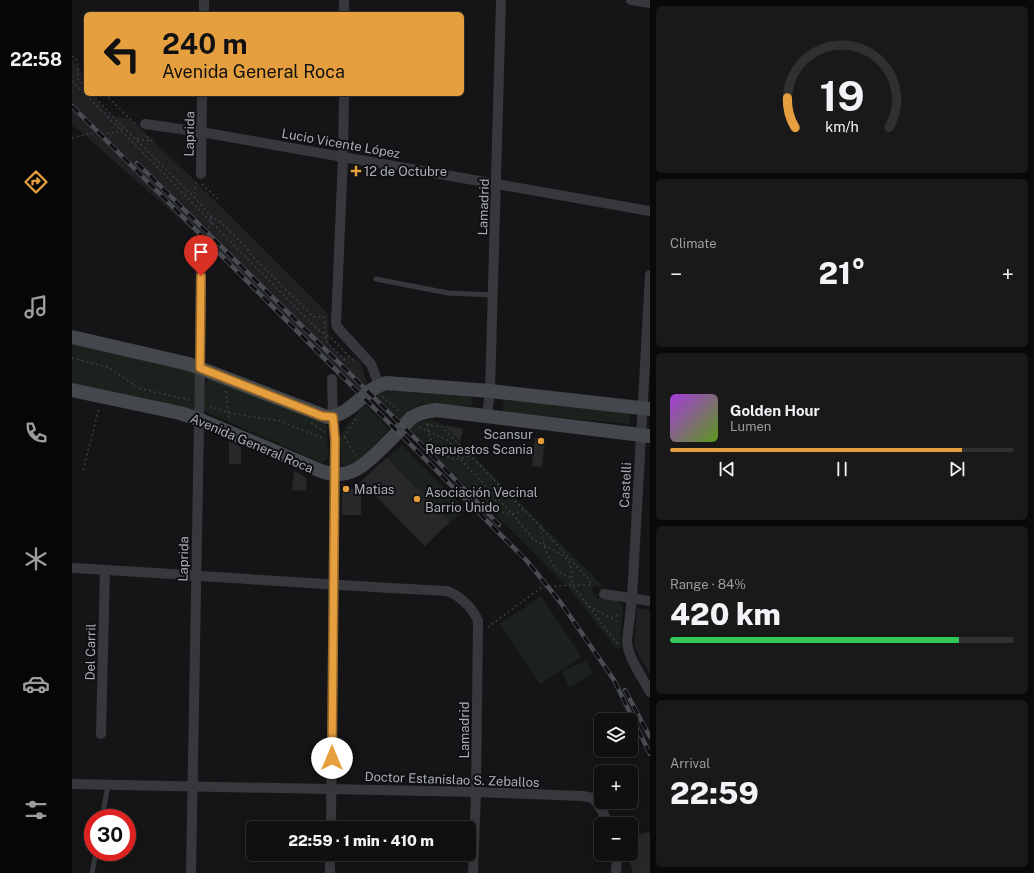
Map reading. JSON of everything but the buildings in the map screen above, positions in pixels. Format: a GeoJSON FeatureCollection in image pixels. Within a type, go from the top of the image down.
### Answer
{"type":"FeatureCollection","features":[{"type":"Feature","properties":{"kind":"main road"},"geometry":{"type":"LineString","coordinates":[[72,337],[200,368],[322,416],[333,417],[342,414],[377,386],[391,383],[490,391],[647,408]]}},
{"type":"Feature","properties":{"kind":"main road","name":"Avenida General Roca"},"geometry":{"type":"LineString","coordinates":[[72,390],[180,413],[334,475]]}},
{"type":"Feature","properties":{"kind":"main road"},"geometry":{"type":"LineString","coordinates":[[334,475],[353,471],[363,466],[415,421],[417,414],[436,410],[645,435]]}},
{"type":"Feature","properties":{"kind":"street"},"geometry":{"type":"LineString","coordinates":[[204,0],[204,12]]}},
{"type":"Feature","properties":{"kind":"street"},"geometry":{"type":"LineString","coordinates":[[344,0],[344,12]]}},
{"type":"Feature","properties":{"kind":"street","name":"Lamadrid"},"geometry":{"type":"LineString","coordinates":[[487,415],[490,391],[497,184],[501,0]]}},
{"type":"Feature","properties":{"kind":"street"},"geometry":{"type":"LineString","coordinates":[[631,0],[650,3]]}},
{"type":"Feature","properties":{"kind":"street","name":"Laprida"},"geometry":{"type":"LineString","coordinates":[[200,179],[202,96]]}},
{"type":"Feature","properties":{"kind":"street"},"geometry":{"type":"LineString","coordinates":[[344,96],[336,322],[337,327],[371,364],[377,386]]}},
{"type":"Feature","properties":{"kind":"street","name":"Lucio Vicente López"},"geometry":{"type":"LineString","coordinates":[[141,127],[201,132],[650,211]]}},
{"type":"Feature","properties":{"kind":"street","name":"Laprida"},"geometry":{"type":"LineString","coordinates":[[191,873],[198,419],[206,246]]}},
{"type":"Feature","properties":{"kind":"street","name":"Castelli"},"geometry":{"type":"LineString","coordinates":[[627,647],[647,408],[650,275]]}},
{"type":"Feature","properties":{"kind":"street"},"geometry":{"type":"LineString","coordinates":[[331,821],[335,439],[332,379]]}},
{"type":"Feature","properties":{"kind":"street"},"geometry":{"type":"LineString","coordinates":[[72,568],[196,575],[334,586]]}},
{"type":"Feature","properties":{"kind":"street","name":"Del Carril"},"geometry":{"type":"LineString","coordinates":[[102,734],[105,570]]}},
{"type":"Feature","properties":{"kind":"street","name":"Lamadrid"},"geometry":{"type":"LineString","coordinates":[[334,586],[447,591],[456,596],[474,612],[478,621],[478,632],[476,792],[473,873]]}},
{"type":"Feature","properties":{"kind":"street"},"geometry":{"type":"LineString","coordinates":[[604,594],[650,601]]}},
{"type":"Feature","properties":{"kind":"street"},"geometry":{"type":"LineString","coordinates":[[627,647],[650,692]]}},
{"type":"Feature","properties":{"kind":"street","name":"Doctor Estanislao S. Zeballos"},"geometry":{"type":"LineString","coordinates":[[72,784],[476,792],[583,796],[592,798],[598,804],[605,817]]}},
{"type":"Feature","properties":{"kind":"street"},"geometry":{"type":"LineString","coordinates":[[330,861],[330,873]]}},
{"type":"Feature","properties":{"kind":"street"},"geometry":{"type":"LineString","coordinates":[[616,873],[617,861]]}},
{"type":"Feature","properties":{"kind":"lane"},"geometry":{"type":"LineString","coordinates":[[376,279],[448,293],[493,295]]}},
{"type":"Feature","properties":{"kind":"lane"},"geometry":{"type":"LineString","coordinates":[[104,809],[108,785]]}},
{"type":"Feature","properties":{"kind":"lane"},"geometry":{"type":"LineString","coordinates":[[92,873],[94,861]]}},
{"type":"Feature","properties":{"kind":"path"},"geometry":{"type":"LineString","coordinates":[[72,56],[78,61],[78,79],[84,86]]}},
{"type":"Feature","properties":{"kind":"path"},"geometry":{"type":"LineString","coordinates":[[72,81],[84,93]]}},
{"type":"Feature","properties":{"kind":"path"},"geometry":{"type":"LineString","coordinates":[[87,96],[317,329],[331,338],[355,362],[360,365]]}},
{"type":"Feature","properties":{"kind":"path"},"geometry":{"type":"LineString","coordinates":[[94,96],[212,216],[220,220],[247,248],[252,256],[314,317],[324,317],[326,341],[346,361]]}},
{"type":"Feature","properties":{"kind":"path"},"geometry":{"type":"LineString","coordinates":[[107,96],[141,127],[152,141],[135,139]]}},
{"type":"Feature","properties":{"kind":"path"},"geometry":{"type":"LineString","coordinates":[[72,138],[88,134],[115,133],[124,128]]}},
{"type":"Feature","properties":{"kind":"path"},"geometry":{"type":"LineString","coordinates":[[194,197],[200,179],[218,199]]}},
{"type":"Feature","properties":{"kind":"path"},"geometry":{"type":"LineString","coordinates":[[206,246],[212,216]]}},
{"type":"Feature","properties":{"kind":"path"},"geometry":{"type":"LineString","coordinates":[[377,386],[379,394],[415,421],[423,430],[449,441],[461,458],[513,514],[532,538],[544,546],[563,555],[569,562],[572,570],[572,585],[617,644],[627,647]]}},
{"type":"Feature","properties":{"kind":"path"},"geometry":{"type":"LineString","coordinates":[[220,389],[226,391],[229,421]]}},
{"type":"Feature","properties":{"kind":"path"},"geometry":{"type":"LineString","coordinates":[[175,400],[190,403],[190,394]]}},
{"type":"Feature","properties":{"kind":"path"},"geometry":{"type":"LineString","coordinates":[[83,470],[102,397]]}},
{"type":"Feature","properties":{"kind":"path"},"geometry":{"type":"LineString","coordinates":[[308,419],[313,426],[325,432]]}},
{"type":"Feature","properties":{"kind":"path"},"geometry":{"type":"LineString","coordinates":[[415,421],[442,427],[541,527],[584,575],[591,585],[542,587],[482,632],[478,632]]}},
{"type":"Feature","properties":{"kind":"path"},"geometry":{"type":"LineString","coordinates":[[428,424],[428,432],[432,441],[443,454],[456,459],[471,456]]}},
{"type":"Feature","properties":{"kind":"path"},"geometry":{"type":"LineString","coordinates":[[325,439],[325,445]]}},
{"type":"Feature","properties":{"kind":"path"},"geometry":{"type":"LineString","coordinates":[[499,485],[496,496],[496,504],[499,509],[503,512],[513,514],[524,509]]}},
{"type":"Feature","properties":{"kind":"path"},"geometry":{"type":"LineString","coordinates":[[541,527],[542,540],[547,554],[558,571],[572,577]]}},
{"type":"Feature","properties":{"kind":"path"},"geometry":{"type":"LineString","coordinates":[[587,605],[628,628]]}},
{"type":"Feature","properties":{"kind":"shaded area"},"geometry":{"type":"Polygon","coordinates":[[[72,60],[80,68],[84,78],[84,96],[94,96],[105,111],[113,116],[126,118],[135,123],[328,314],[329,345],[342,357],[347,355],[360,361],[368,386],[356,394],[198,235],[72,124],[72,60]]]}},
{"type":"Feature","properties":{"kind":"shaded area"},"geometry":{"type":"Polygon","coordinates":[[[72,337],[200,368],[198,419],[72,390],[72,337]]]}},
{"type":"Feature","properties":{"kind":"shaded area"},"geometry":{"type":"Polygon","coordinates":[[[210,378],[325,423],[327,427],[328,457],[325,461],[320,462],[206,412],[204,410],[205,384],[210,378]]]}},
{"type":"Feature","properties":{"kind":"shaded area"},"geometry":{"type":"Polygon","coordinates":[[[380,389],[471,397],[473,404],[470,406],[442,404],[420,405],[407,412],[401,420],[375,395],[380,389]]]}},
{"type":"Feature","properties":{"kind":"shaded area"},"geometry":{"type":"Polygon","coordinates":[[[504,399],[630,413],[630,424],[502,412],[504,399]]]}},
{"type":"Feature","properties":{"kind":"shaded area"},"geometry":{"type":"Polygon","coordinates":[[[365,404],[389,429],[362,458],[346,466],[341,464],[340,439],[344,429],[365,404]]]}},
{"type":"Feature","properties":{"kind":"shaded area"},"geometry":{"type":"Polygon","coordinates":[[[432,420],[443,425],[603,586],[594,586],[592,590],[596,598],[616,600],[623,606],[620,649],[615,647],[567,586],[409,429],[420,422],[432,420]]]}},
{"type":"Feature","properties":{"kind":"shaded area","name":"Asociación Vecinal Barrio Unido"},"geometry":{"type":"Polygon","coordinates":[[[402,445],[466,510],[444,527],[425,546],[361,481],[402,445]]]}},
{"type":"Feature","properties":{"kind":"shaded area"},"geometry":{"type":"Polygon","coordinates":[[[541,596],[582,657],[540,684],[500,624],[541,596]]]}},
{"type":"Feature","properties":{"kind":"shaded area"},"geometry":{"type":"Polygon","coordinates":[[[637,608],[650,610],[650,674],[634,647],[637,608]]]}},
{"type":"Feature","properties":{"kind":"shaded area"},"geometry":{"type":"Polygon","coordinates":[[[586,660],[593,674],[569,687],[562,672],[586,660]]]}},
{"type":"Feature","properties":{"kind":"railway"},"geometry":{"type":"LineString","coordinates":[[72,106],[527,561],[561,603],[614,680],[650,754]]}},
{"type":"Feature","properties":{"kind":"railway"},"geometry":{"type":"LineString","coordinates":[[137,163],[423,446],[499,525]]}},
{"type":"Feature","properties":{"kind":"railway"},"geometry":{"type":"LineString","coordinates":[[625,690],[650,737]]}},
{"type":"Feature","properties":{"kind":"place","name":"12 de Octubre"},"geometry":{"type":"Point","coordinates":[356,171]}},
{"type":"Feature","properties":{"kind":"place","name":"Scansur Repuestos Scania"},"geometry":{"type":"Point","coordinates":[541,441]}},
{"type":"Feature","properties":{"kind":"place","name":"Matias"},"geometry":{"type":"Point","coordinates":[346,489]}},
{"type":"Feature","properties":{"kind":"place","name":"Asociación Vecinal Barrio Unido"},"geometry":{"type":"Point","coordinates":[417,499]}},
{"type":"Feature","properties":{"kind":"route"},"geometry":{"type":"LineString","coordinates":[[201,276],[200,368],[322,416],[333,417],[335,439],[332,758]]}}]}
